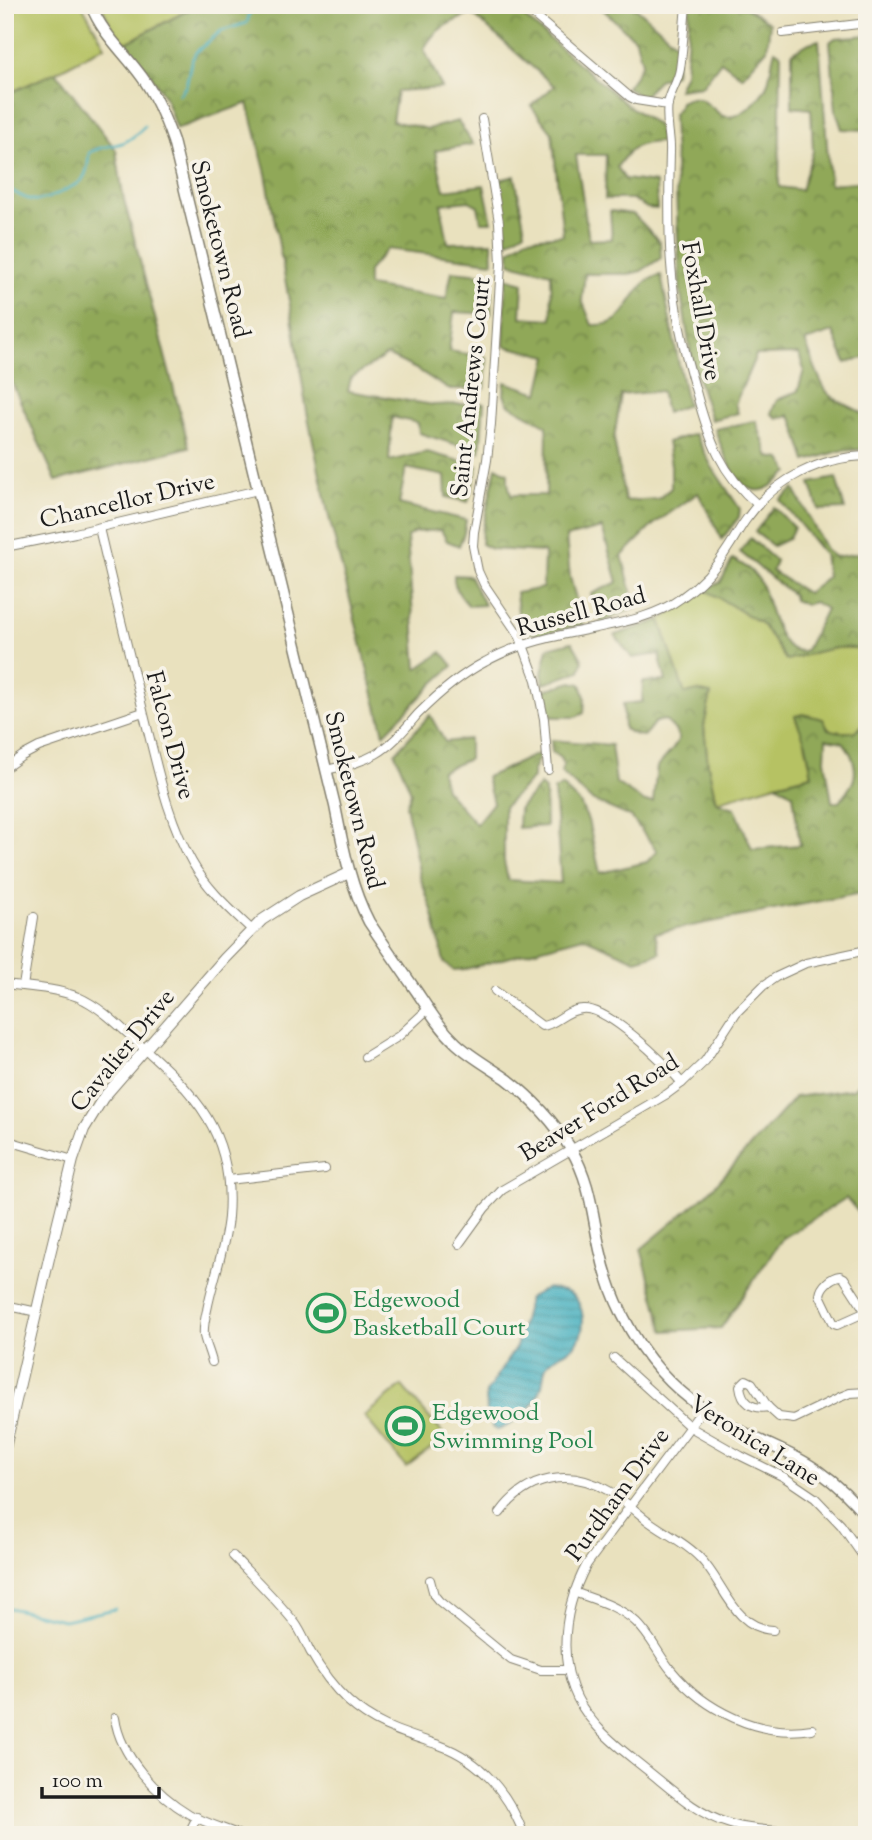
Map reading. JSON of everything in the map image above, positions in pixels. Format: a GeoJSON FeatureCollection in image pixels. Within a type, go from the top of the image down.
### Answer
{"type":"FeatureCollection","features":[{"type":"Feature","properties":{"kind":"main road","name":"Smoketown Road"},"geometry":{"type":"LineString","coordinates":[[91,5],[106,34],[148,86],[173,141],[349,873],[369,922],[444,1031],[456,1043],[533,1100],[572,1150],[590,1194],[604,1268],[625,1317],[642,1348],[660,1371],[703,1409],[822,1473],[867,1517]]}},
{"type":"Feature","properties":{"kind":"street"},"geometry":{"type":"LineString","coordinates":[[522,5],[626,94],[636,100],[668,105],[680,71],[686,5]]}},
{"type":"Feature","properties":{"kind":"street"},"geometry":{"type":"LineString","coordinates":[[783,33],[867,23]]}},
{"type":"Feature","properties":{"kind":"street","name":"Foxhall Drive"},"geometry":{"type":"LineString","coordinates":[[668,105],[671,144],[671,263],[686,359],[705,424],[717,454],[734,482],[758,505]]}},
{"type":"Feature","properties":{"kind":"street","name":"Saint Andrews Court"},"geometry":{"type":"LineString","coordinates":[[482,119],[499,222],[501,264],[491,424],[473,546],[478,571],[523,646],[541,699],[548,770]]}},
{"type":"Feature","properties":{"kind":"street","name":"Russell Road"},"geometry":{"type":"LineString","coordinates":[[326,771],[358,763],[377,754],[401,734],[430,702],[469,671],[504,653],[633,620],[666,608],[708,574],[758,505],[785,482],[813,466],[841,458],[867,456]]}},
{"type":"Feature","properties":{"kind":"street","name":"Chancellor Drive"},"geometry":{"type":"LineString","coordinates":[[5,547],[99,528],[258,490]]}},
{"type":"Feature","properties":{"kind":"street","name":"Falcon Drive"},"geometry":{"type":"LineString","coordinates":[[99,528],[143,712],[175,825],[191,862],[218,897],[251,930]]}},
{"type":"Feature","properties":{"kind":"street"},"geometry":{"type":"LineString","coordinates":[[5,768],[39,747],[143,712]]}},
{"type":"Feature","properties":{"kind":"street","name":"Cavalier Drive"},"geometry":{"type":"LineString","coordinates":[[5,1448],[73,1160],[93,1113],[145,1049],[251,930],[299,896],[349,873]]}},
{"type":"Feature","properties":{"kind":"street"},"geometry":{"type":"LineString","coordinates":[[23,986],[34,917]]}},
{"type":"Feature","properties":{"kind":"street","name":"Beaver Ford Road"},"geometry":{"type":"LineString","coordinates":[[459,1244],[502,1190],[682,1083],[705,1062],[736,1013],[763,986],[806,963],[867,950]]}},
{"type":"Feature","properties":{"kind":"street"},"geometry":{"type":"LineString","coordinates":[[5,984],[56,990],[80,998],[104,1013],[186,1087],[208,1118],[221,1148],[228,1180],[228,1219],[204,1326],[212,1362]]}},
{"type":"Feature","properties":{"kind":"street"},"geometry":{"type":"LineString","coordinates":[[495,991],[542,1026],[552,1024],[567,1012],[576,1009],[587,1008],[600,1012],[653,1052],[682,1083]]}},
{"type":"Feature","properties":{"kind":"street"},"geometry":{"type":"LineString","coordinates":[[365,1057],[399,1036],[428,1009]]}},
{"type":"Feature","properties":{"kind":"street"},"geometry":{"type":"LineString","coordinates":[[5,1140],[73,1160]]}},
{"type":"Feature","properties":{"kind":"street"},"geometry":{"type":"LineString","coordinates":[[228,1180],[325,1169]]}},
{"type":"Feature","properties":{"kind":"street"},"geometry":{"type":"LineString","coordinates":[[840,1276],[866,1312],[834,1324],[821,1298],[821,1291],[834,1278],[840,1276]]}},
{"type":"Feature","properties":{"kind":"street"},"geometry":{"type":"LineString","coordinates":[[5,1306],[37,1312]]}},
{"type":"Feature","properties":{"kind":"street","name":"Veronica Lane"},"geometry":{"type":"LineString","coordinates":[[614,1358],[690,1427],[807,1492],[841,1525],[867,1562]]}},
{"type":"Feature","properties":{"kind":"street"},"geometry":{"type":"LineString","coordinates":[[768,1407],[779,1417],[794,1419],[850,1393],[867,1392]]}},
{"type":"Feature","properties":{"kind":"street","name":"Purdham Drive"},"geometry":{"type":"LineString","coordinates":[[703,1409],[587,1564],[569,1607],[566,1632],[568,1670],[579,1700],[593,1723],[701,1812],[735,1825],[813,1833]]}},
{"type":"Feature","properties":{"kind":"street"},"geometry":{"type":"LineString","coordinates":[[500,1513],[515,1496],[550,1479],[575,1478],[594,1483],[688,1547],[711,1570],[730,1602],[746,1621],[761,1629],[773,1630]]}},
{"type":"Feature","properties":{"kind":"street"},"geometry":{"type":"LineString","coordinates":[[233,1556],[295,1622],[325,1675],[348,1701],[391,1730],[454,1752],[478,1768],[508,1800],[524,1835]]}},
{"type":"Feature","properties":{"kind":"street"},"geometry":{"type":"LineString","coordinates":[[430,1580],[431,1588],[439,1601],[511,1660],[541,1670],[568,1670]]}},
{"type":"Feature","properties":{"kind":"street"},"geometry":{"type":"LineString","coordinates":[[574,1592],[618,1609],[635,1621],[681,1681],[721,1712],[773,1730],[812,1729]]}},
{"type":"Feature","properties":{"kind":"street"},"geometry":{"type":"LineString","coordinates":[[115,1718],[119,1738],[127,1753],[158,1789],[197,1818],[240,1835]]}},
{"type":"Feature","properties":{"kind":"street"},"geometry":{"type":"LineString","coordinates":[[188,1835],[197,1818]]}},
{"type":"Feature","properties":{"kind":"green space"},"geometry":{"type":"Polygon","coordinates":[[[22,5],[82,5],[105,46],[5,95],[5,15],[22,5]]]}},
{"type":"Feature","properties":{"kind":"green space"},"geometry":{"type":"Polygon","coordinates":[[[101,5],[197,5],[126,43],[112,28],[101,5]]]}},
{"type":"Feature","properties":{"kind":"green space"},"geometry":{"type":"Polygon","coordinates":[[[198,5],[510,5],[626,104],[657,125],[662,142],[635,147],[617,167],[625,179],[656,183],[657,209],[647,208],[632,199],[605,199],[606,155],[576,155],[589,240],[612,239],[610,211],[633,214],[660,242],[661,258],[641,271],[629,274],[585,274],[582,300],[592,325],[604,325],[619,318],[646,282],[661,275],[687,405],[666,413],[661,391],[621,395],[614,439],[625,501],[658,499],[671,488],[667,442],[695,434],[712,467],[740,509],[739,517],[722,539],[698,493],[653,525],[622,556],[636,608],[601,622],[591,594],[618,582],[602,528],[566,537],[570,577],[583,624],[540,635],[526,632],[519,622],[516,593],[543,588],[544,552],[491,549],[481,544],[496,467],[508,473],[511,495],[546,495],[547,426],[508,404],[504,395],[505,382],[539,393],[548,356],[504,346],[506,278],[523,283],[521,317],[552,319],[551,273],[510,263],[510,250],[527,238],[563,235],[552,133],[531,106],[554,86],[472,14],[438,30],[424,49],[442,88],[397,91],[392,121],[428,129],[458,121],[473,144],[435,151],[444,190],[484,185],[492,222],[481,222],[478,206],[469,201],[441,204],[448,243],[492,242],[493,262],[387,249],[368,271],[368,286],[446,299],[452,271],[493,275],[491,314],[454,312],[449,351],[487,357],[485,389],[448,389],[387,355],[351,378],[348,391],[434,405],[484,403],[480,452],[419,433],[418,423],[392,417],[389,461],[427,452],[478,466],[468,502],[446,497],[445,476],[406,468],[399,504],[466,520],[459,546],[447,541],[441,530],[415,532],[407,537],[417,669],[442,652],[453,666],[384,734],[328,513],[307,412],[266,174],[248,103],[176,129],[165,97],[126,43],[198,5]]]}},
{"type":"Feature","properties":{"kind":"green space"},"geometry":{"type":"Polygon","coordinates":[[[598,5],[633,5],[677,44],[675,74],[658,80],[642,98],[627,87],[642,63],[636,40],[598,5]]]}},
{"type":"Feature","properties":{"kind":"green space"},"geometry":{"type":"Polygon","coordinates":[[[690,5],[739,6],[770,23],[767,49],[742,77],[721,61],[702,86],[678,89],[685,73],[690,5]]]}},
{"type":"Feature","properties":{"kind":"green space"},"geometry":{"type":"Polygon","coordinates":[[[867,35],[867,130],[842,129],[836,111],[830,42],[835,38],[867,35]]]}},
{"type":"Feature","properties":{"kind":"green space"},"geometry":{"type":"Polygon","coordinates":[[[819,40],[830,184],[867,181],[867,357],[846,363],[833,332],[805,341],[828,393],[866,416],[867,449],[840,451],[806,461],[789,415],[777,419],[771,413],[777,400],[798,391],[804,370],[799,354],[756,355],[735,404],[738,413],[711,420],[692,361],[680,288],[673,114],[680,102],[690,98],[698,98],[723,116],[729,117],[742,112],[759,98],[766,87],[775,50],[781,54],[779,187],[801,190],[813,151],[811,109],[792,107],[792,53],[819,40]]]}},
{"type":"Feature","properties":{"kind":"green space"},"geometry":{"type":"Polygon","coordinates":[[[56,72],[116,150],[123,196],[189,447],[56,481],[5,367],[5,95],[56,72]]]}},
{"type":"Feature","properties":{"kind":"green space"},"geometry":{"type":"Polygon","coordinates":[[[515,176],[525,231],[507,242],[499,180],[515,176]]]}},
{"type":"Feature","properties":{"kind":"green space"},"geometry":{"type":"Polygon","coordinates":[[[756,421],[769,457],[781,459],[789,472],[762,490],[753,490],[738,478],[726,458],[715,429],[756,421]]]}},
{"type":"Feature","properties":{"kind":"green space"},"geometry":{"type":"Polygon","coordinates":[[[836,478],[845,509],[819,510],[810,483],[836,478]]]}},
{"type":"Feature","properties":{"kind":"green space"},"geometry":{"type":"Polygon","coordinates":[[[794,489],[827,551],[835,557],[867,552],[867,661],[863,651],[845,647],[786,660],[762,624],[706,590],[720,583],[733,559],[740,563],[759,580],[781,637],[796,651],[806,650],[826,609],[814,602],[805,605],[794,600],[793,595],[740,552],[750,538],[776,561],[772,571],[807,593],[827,577],[824,554],[780,500],[794,489]]]}},
{"type":"Feature","properties":{"kind":"green space"},"geometry":{"type":"Polygon","coordinates":[[[774,507],[794,528],[788,539],[773,546],[755,532],[774,507]]]}},
{"type":"Feature","properties":{"kind":"green space"},"geometry":{"type":"Polygon","coordinates":[[[454,575],[470,576],[484,605],[469,606],[456,588],[454,575]]]}},
{"type":"Feature","properties":{"kind":"green space"},"geometry":{"type":"Polygon","coordinates":[[[706,590],[762,624],[786,660],[836,648],[864,651],[867,661],[867,714],[862,726],[852,732],[841,732],[828,729],[823,719],[803,714],[796,720],[803,733],[812,775],[716,802],[708,765],[704,726],[711,694],[685,695],[660,620],[706,590]]]}},
{"type":"Feature","properties":{"kind":"green space"},"geometry":{"type":"Polygon","coordinates":[[[660,620],[685,694],[697,691],[711,694],[704,726],[708,765],[716,802],[735,808],[752,849],[800,845],[793,794],[776,784],[812,775],[806,744],[795,716],[803,714],[823,719],[828,729],[852,732],[862,726],[867,714],[867,892],[655,933],[660,953],[636,960],[583,937],[466,969],[453,970],[444,962],[432,910],[420,877],[406,805],[411,792],[395,753],[430,715],[445,742],[469,739],[469,759],[441,771],[445,789],[476,824],[493,803],[486,777],[541,753],[533,770],[533,778],[504,807],[504,861],[508,880],[561,883],[554,790],[562,786],[580,803],[588,820],[600,873],[647,862],[657,851],[631,817],[591,800],[561,772],[564,764],[552,752],[551,740],[611,745],[616,783],[645,802],[653,802],[657,767],[679,738],[665,720],[655,722],[644,736],[624,729],[623,704],[642,702],[643,682],[666,681],[659,654],[632,658],[615,635],[660,620]],[[826,739],[825,760],[832,802],[839,802],[855,776],[850,752],[843,742],[826,739]]]}},
{"type":"Feature","properties":{"kind":"green space"},"geometry":{"type":"Polygon","coordinates":[[[572,642],[583,661],[580,671],[544,684],[542,673],[548,648],[572,642]]]}},
{"type":"Feature","properties":{"kind":"green space"},"geometry":{"type":"Polygon","coordinates":[[[572,682],[581,684],[585,697],[584,713],[576,717],[550,717],[544,690],[572,682]]]}},
{"type":"Feature","properties":{"kind":"green space"},"geometry":{"type":"Polygon","coordinates":[[[540,785],[545,790],[546,826],[518,828],[519,809],[540,785]]]}},
{"type":"Feature","properties":{"kind":"green space"},"geometry":{"type":"Polygon","coordinates":[[[867,1075],[867,1222],[846,1198],[782,1239],[721,1328],[664,1331],[641,1249],[708,1193],[795,1097],[853,1089],[867,1075]]]}},
{"type":"Feature","properties":{"kind":"green space","name":"Edgewood Swimming Pool"},"geometry":{"type":"Polygon","coordinates":[[[402,1386],[446,1437],[406,1467],[364,1416],[402,1386]]]}},
{"type":"Feature","properties":{"kind":"water"},"geometry":{"type":"Polygon","coordinates":[[[547,1288],[567,1292],[575,1297],[583,1318],[581,1334],[574,1346],[547,1365],[539,1393],[531,1407],[512,1423],[498,1430],[493,1427],[487,1414],[486,1393],[516,1347],[529,1298],[547,1288]]]}},
{"type":"Feature","properties":{"kind":"waterway"},"geometry":{"type":"LineString","coordinates":[[179,95],[186,86],[196,52],[221,31],[247,23],[252,5]]}},
{"type":"Feature","properties":{"kind":"waterway"},"geometry":{"type":"LineString","coordinates":[[5,186],[29,199],[50,198],[82,180],[87,171],[89,153],[125,142],[145,126]]}},
{"type":"Feature","properties":{"kind":"waterway"},"geometry":{"type":"LineString","coordinates":[[5,1607],[64,1620],[115,1609]]}},
{"type":"Feature","properties":{"kind":"place","name":"Edgewood Basketball Court"},"geometry":{"type":"Point","coordinates":[326,1313]}},
{"type":"Feature","properties":{"kind":"place","name":"Edgewood Swimming Pool"},"geometry":{"type":"Point","coordinates":[405,1426]}}]}
